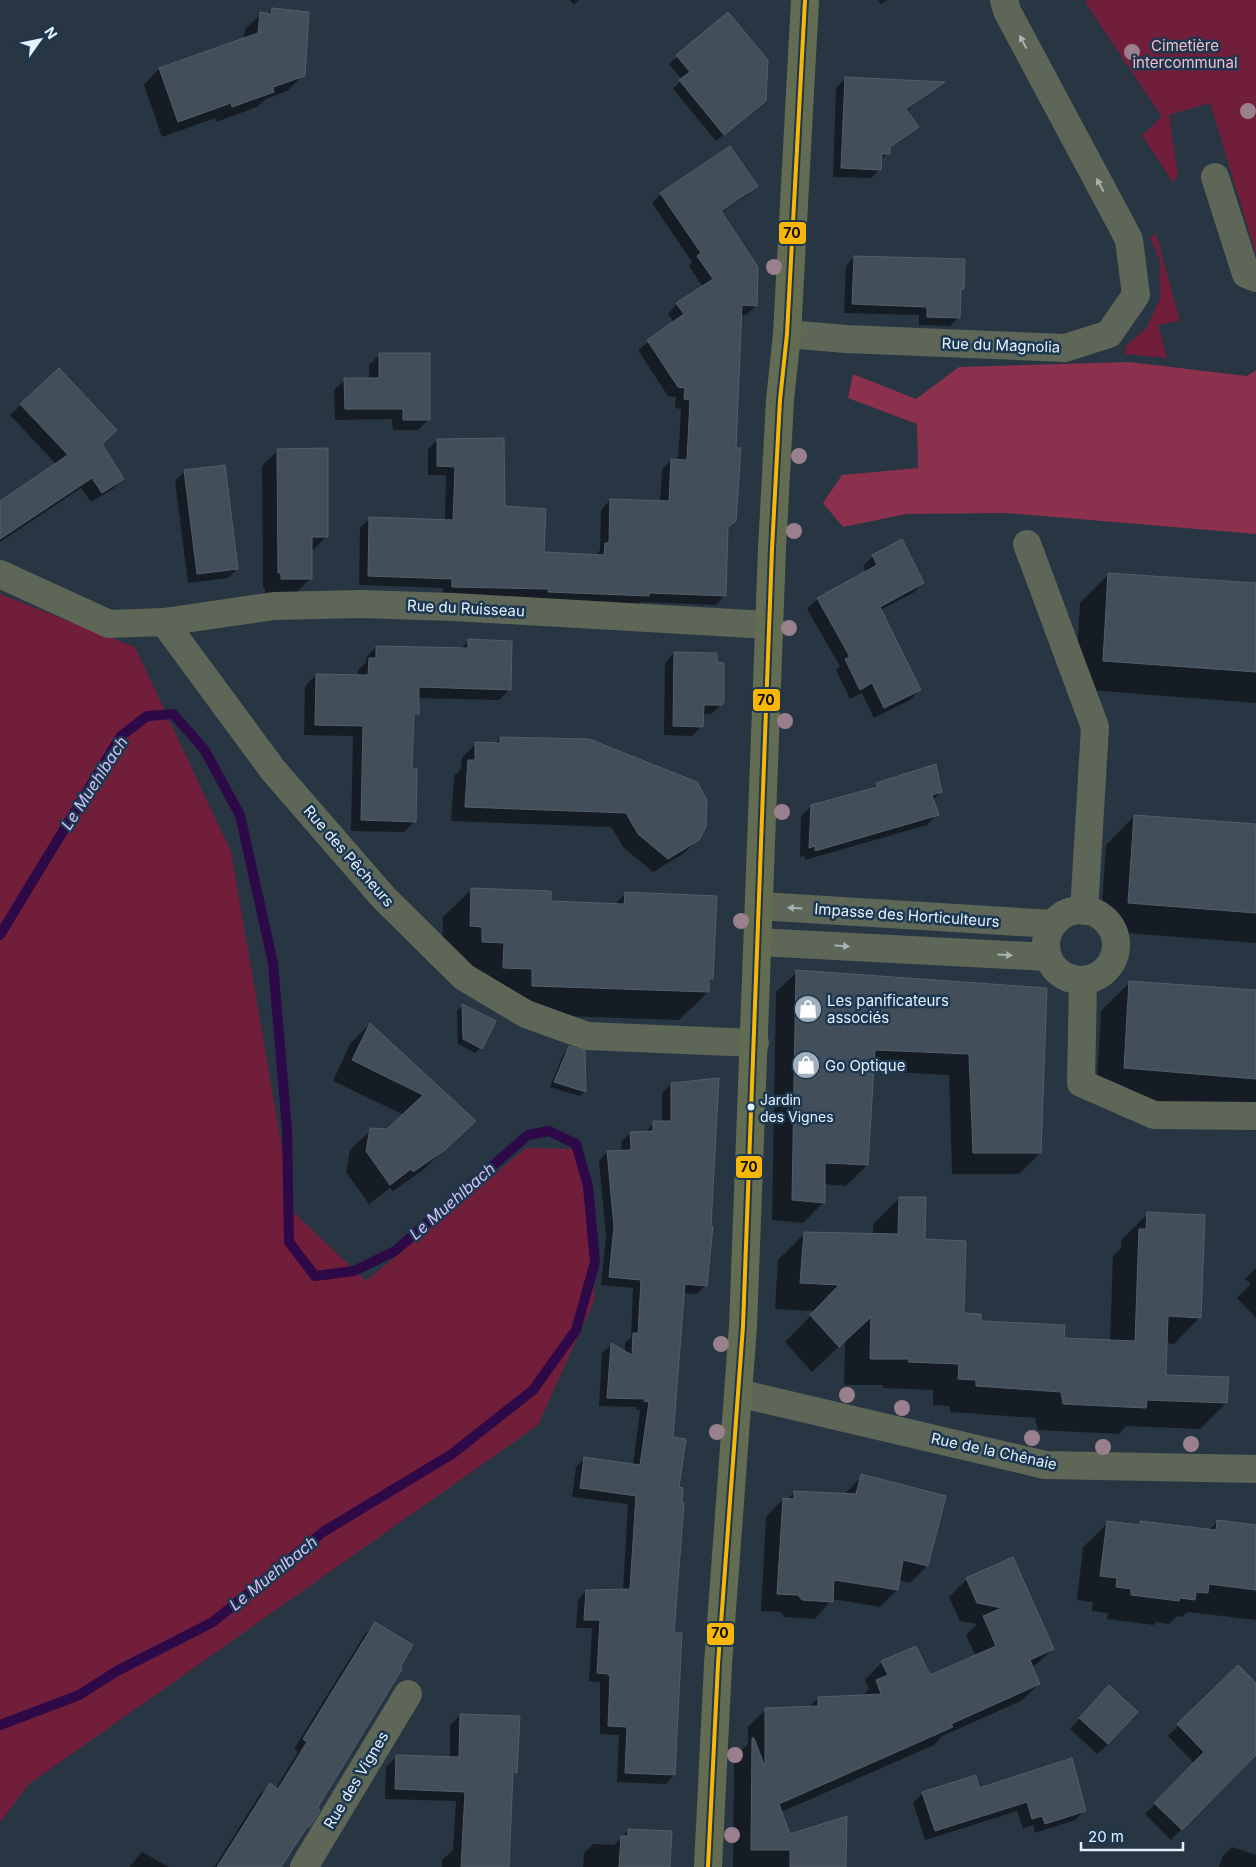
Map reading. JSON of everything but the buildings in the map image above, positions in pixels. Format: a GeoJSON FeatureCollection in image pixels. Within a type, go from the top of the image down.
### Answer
{"type":"FeatureCollection","features":[{"type":"Feature","properties":{"kind":"main road"},"geometry":{"type":"LineString","coordinates":[[708,1867],[718,1664],[743,1326],[780,400],[787,334],[805,0]]}},
{"type":"Feature","properties":{"kind":"street","name":"Rue du Magnolia"},"geometry":{"type":"LineString","coordinates":[[787,334],[846,339],[1065,348],[1109,334],[1136,295],[1129,240],[1006,11],[1004,0]]}},
{"type":"Feature","properties":{"kind":"street"},"geometry":{"type":"LineString","coordinates":[[1214,176],[1246,274],[1256,278]]}},
{"type":"Feature","properties":{"kind":"street"},"geometry":{"type":"LineString","coordinates":[[1027,544],[1095,727],[1084,911]]}},
{"type":"Feature","properties":{"kind":"street"},"geometry":{"type":"LineString","coordinates":[[0,574],[116,625],[164,622]]}},
{"type":"Feature","properties":{"kind":"street","name":"Rue du Ruisseau"},"geometry":{"type":"LineString","coordinates":[[164,622],[274,606],[362,604],[454,607],[770,625]]}},
{"type":"Feature","properties":{"kind":"street","name":"Rue des Pêcheurs"},"geometry":{"type":"LineString","coordinates":[[164,622],[273,770],[384,898],[464,977],[526,1014],[587,1036],[755,1044]]}},
{"type":"Feature","properties":{"kind":"street","name":"Impasse des Horticulteurs"},"geometry":{"type":"LineString","coordinates":[[760,906],[1053,924]]}},
{"type":"Feature","properties":{"kind":"street"},"geometry":{"type":"LineString","coordinates":[[1084,911],[1095,913],[1110,926],[1116,946],[1114,957],[1102,973],[1084,981],[1075,980],[1058,972],[1048,957],[1046,940],[1053,924],[1067,913],[1084,911]]}},
{"type":"Feature","properties":{"kind":"street"},"geometry":{"type":"LineString","coordinates":[[759,942],[1048,957]]}},
{"type":"Feature","properties":{"kind":"street"},"geometry":{"type":"LineString","coordinates":[[1084,981],[1081,1083],[1154,1115],[1256,1116]]}},
{"type":"Feature","properties":{"kind":"street","name":"Rue de la Chênaie"},"geometry":{"type":"LineString","coordinates":[[738,1393],[1046,1465],[1256,1470]]}},
{"type":"Feature","properties":{"kind":"street","name":"Rue des Vignes"},"geometry":{"type":"LineString","coordinates":[[304,1867],[408,1694]]}},
{"type":"Feature","properties":{"kind":"green space","name":"Cimetière intercommunal"},"geometry":{"type":"Polygon","coordinates":[[[1088,0],[1256,0],[1256,254],[1210,103],[1169,115],[1178,175],[1173,183],[1142,135],[1162,117],[1085,2],[1088,0]]]}},
{"type":"Feature","properties":{"kind":"green space"},"geometry":{"type":"Polygon","coordinates":[[[1156,234],[1180,321],[1158,325],[1167,358],[1125,354],[1126,346],[1147,327],[1160,299],[1160,261],[1150,237],[1156,234]]]}},
{"type":"Feature","properties":{"kind":"green space"},"geometry":{"type":"Polygon","coordinates":[[[0,594],[135,647],[231,852],[293,1212],[366,1281],[526,1148],[579,1149],[595,1299],[538,1425],[29,1784],[0,1822],[0,594]]]}},
{"type":"Feature","properties":{"kind":"shaded area"},"geometry":{"type":"Polygon","coordinates":[[[1129,362],[1247,376],[1256,370],[1256,534],[1007,513],[906,514],[843,527],[823,503],[842,475],[918,468],[917,424],[848,398],[853,374],[916,399],[959,367],[1129,362]]]}},
{"type":"Feature","properties":{"kind":"waterway","name":"Le Muehlbach"},"geometry":{"type":"LineString","coordinates":[[0,935],[120,737],[147,716],[173,714],[204,749],[240,815],[273,963],[287,1129],[289,1242],[315,1276],[354,1271],[395,1251],[528,1135],[549,1131],[576,1144],[588,1186],[595,1262],[576,1330],[533,1390],[452,1454],[323,1532],[213,1622],[117,1671],[79,1695],[0,1725]]}},
{"type":"Feature","properties":{"kind":"transit line","name":"70"},"geometry":{"type":"LineString","coordinates":[[708,1867],[718,1664],[743,1326],[772,549],[780,400],[787,334],[805,0]]}},
{"type":"Feature","properties":{"kind":"place","name":"Les panificateurs associés"},"geometry":{"type":"Point","coordinates":[808,1009]}},
{"type":"Feature","properties":{"kind":"place","name":"Go Optique"},"geometry":{"type":"Point","coordinates":[806,1065]}},
{"type":"Feature","properties":{"kind":"place","name":"Jardin des Vignes"},"geometry":{"type":"Point","coordinates":[751,1107]}}]}
